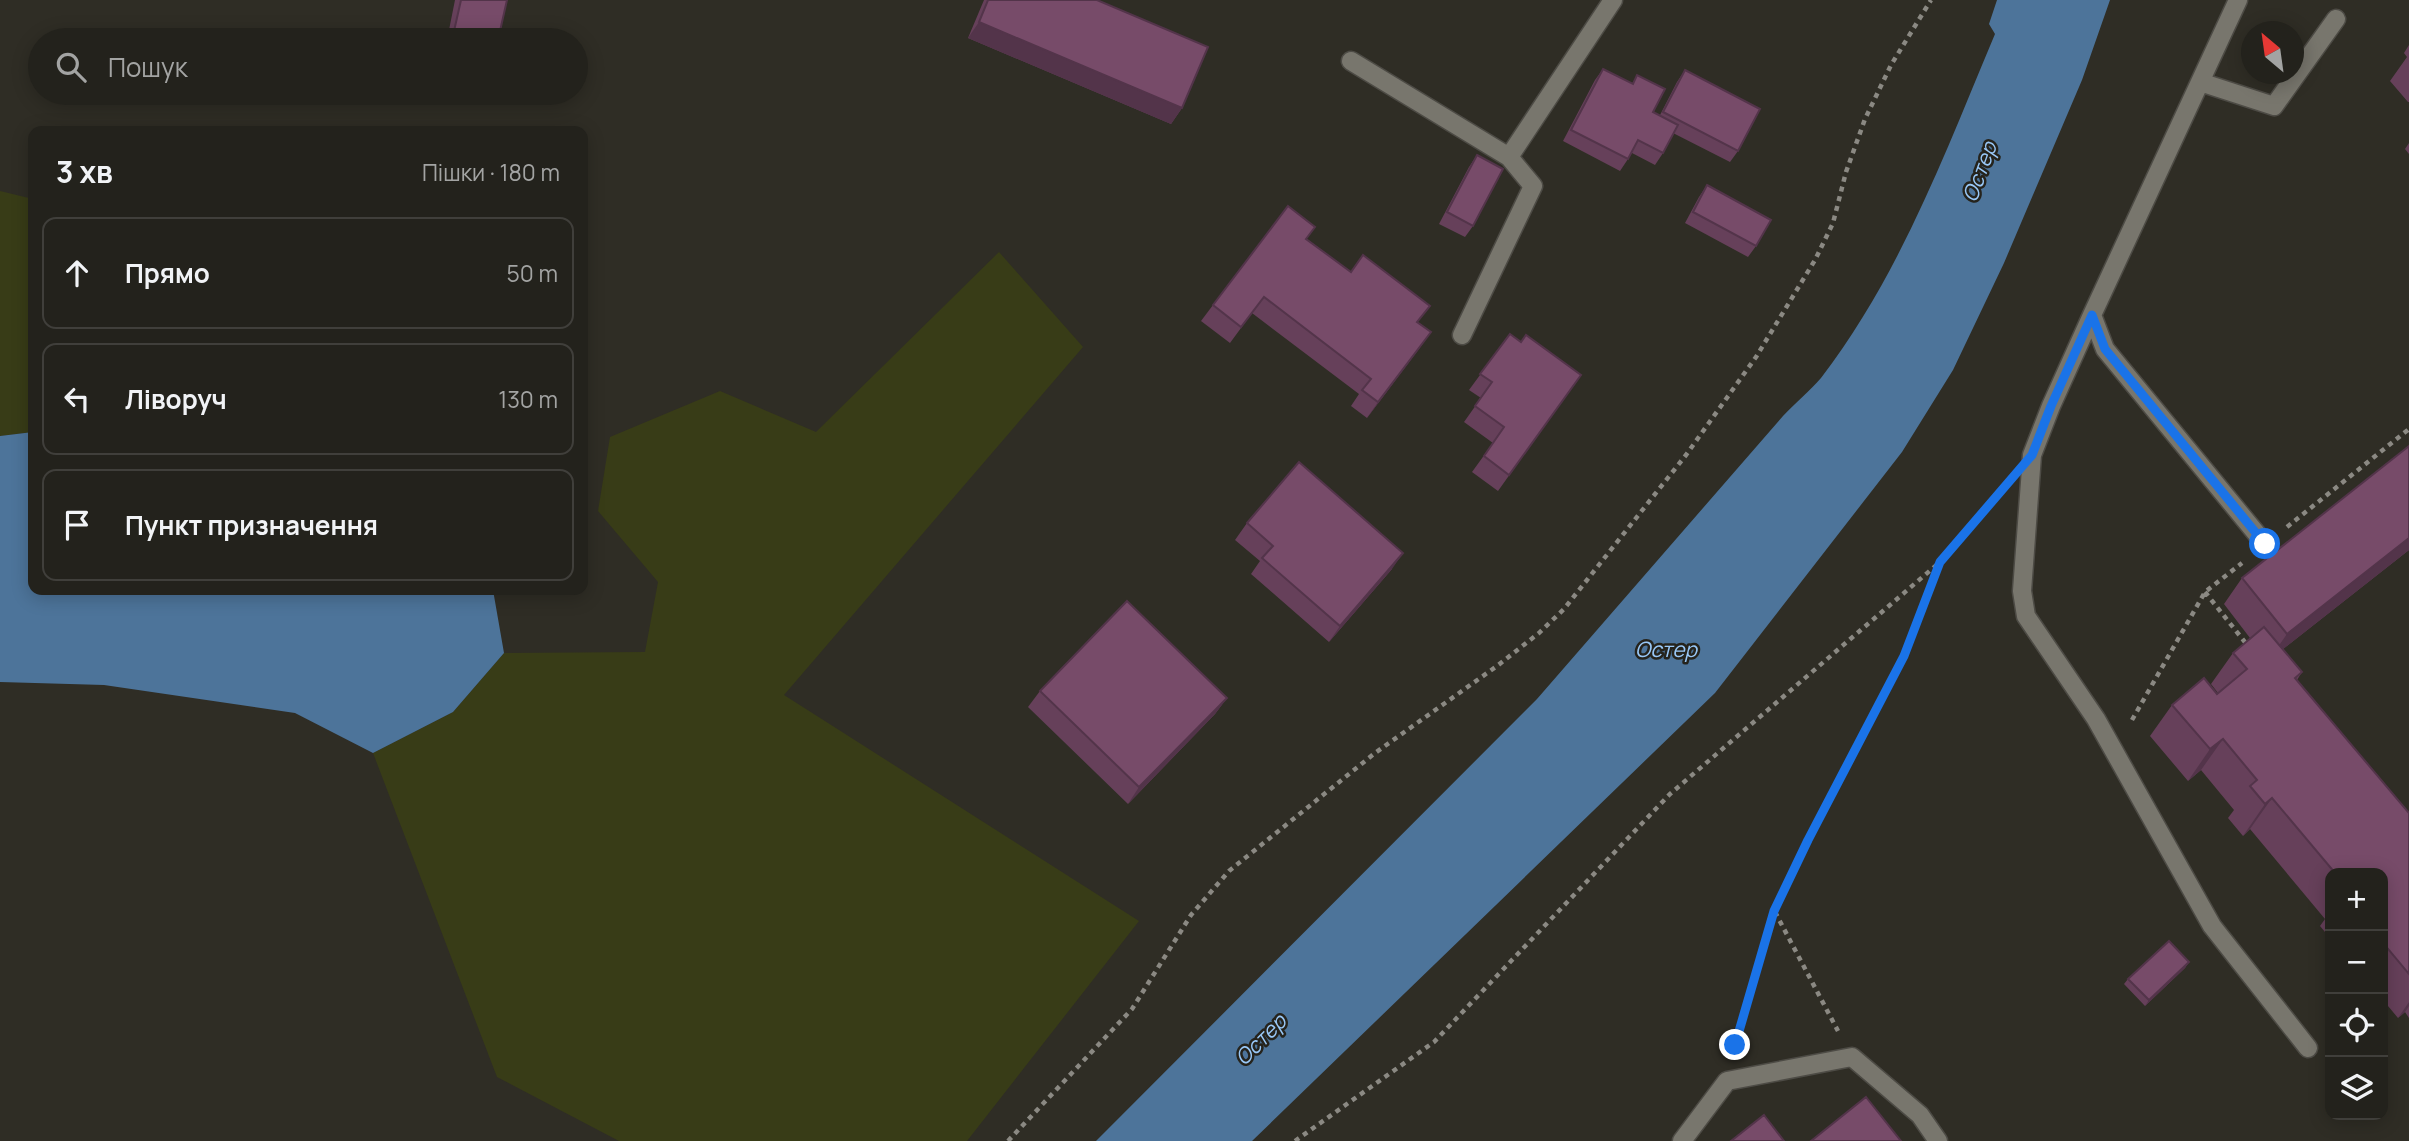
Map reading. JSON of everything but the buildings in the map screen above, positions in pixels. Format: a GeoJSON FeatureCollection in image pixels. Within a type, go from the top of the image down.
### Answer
{"type":"FeatureCollection","features":[{"type":"Feature","properties":{"kind":"lane"},"geometry":{"type":"LineString","coordinates":[[1509,157],[1613,0]]}},
{"type":"Feature","properties":{"kind":"lane"},"geometry":{"type":"LineString","coordinates":[[2238,0],[2092,315],[2032,455],[2022,591],[2026,616],[2096,719],[2212,926],[2308,1048]]}},
{"type":"Feature","properties":{"kind":"lane"},"geometry":{"type":"LineString","coordinates":[[2200,82],[2274,106],[2336,19]]}},
{"type":"Feature","properties":{"kind":"lane"},"geometry":{"type":"LineString","coordinates":[[1351,61],[1509,157],[1533,186],[1462,335]]}},
{"type":"Feature","properties":{"kind":"lane"},"geometry":{"type":"LineString","coordinates":[[2092,315],[2105,349],[2265,544]]}},
{"type":"Feature","properties":{"kind":"lane"},"geometry":{"type":"LineString","coordinates":[[1682,1141],[1727,1081],[1852,1057],[1920,1115],[1938,1141]]}},
{"type":"Feature","properties":{"kind":"path"},"geometry":{"type":"LineString","coordinates":[[1008,1141],[1132,1009],[1191,915],[1229,871],[1375,753],[1497,666],[1564,609],[1686,455],[1756,357],[1808,271],[1833,223],[1846,173],[1865,119],[1891,65],[1931,0]]}},
{"type":"Feature","properties":{"kind":"path"},"geometry":{"type":"LineString","coordinates":[[2114,751],[2205,592],[2409,429]]}},
{"type":"Feature","properties":{"kind":"path"},"geometry":{"type":"LineString","coordinates":[[1295,1141],[1434,1042],[1670,794],[1940,562],[1999,494]]}},
{"type":"Feature","properties":{"kind":"path"},"geometry":{"type":"LineString","coordinates":[[1727,1081],[1774,911],[1904,656],[1940,562]]}},
{"type":"Feature","properties":{"kind":"path"},"geometry":{"type":"LineString","coordinates":[[2205,592],[2255,654]]}},
{"type":"Feature","properties":{"kind":"path"},"geometry":{"type":"LineString","coordinates":[[1774,911],[1852,1057]]}},
{"type":"Feature","properties":{"kind":"green space"},"geometry":{"type":"Polygon","coordinates":[[[0,191],[28,198],[28,433],[0,436],[0,191]]]}},
{"type":"Feature","properties":{"kind":"green space"},"geometry":{"type":"Polygon","coordinates":[[[999,252],[1083,347],[784,695],[1139,921],[967,1141],[619,1141],[497,1077],[373,753],[453,712],[504,653],[645,652],[658,582],[598,511],[610,437],[720,391],[816,432],[999,252]]]}},
{"type":"Feature","properties":{"kind":"water","name":"Остер"},"geometry":{"type":"Polygon","coordinates":[[[1997,0],[2110,0],[2082,80],[2004,263],[1953,370],[1902,452],[1715,693],[1252,1141],[1096,1141],[1537,699],[1783,416],[1821,378],[1874,298],[1919,212],[1995,34],[1989,24],[1997,0]]]}},
{"type":"Feature","properties":{"kind":"water"},"geometry":{"type":"Polygon","coordinates":[[[28,433],[28,595],[494,595],[504,653],[453,712],[373,753],[295,713],[104,685],[0,682],[0,436],[28,433]]]}},
{"type":"Feature","properties":{"kind":"route"},"geometry":{"type":"LineString","coordinates":[[1735,1045],[1774,911],[1904,656],[1940,562],[2032,455],[2092,315],[2105,349],[2265,544]]}}]}
